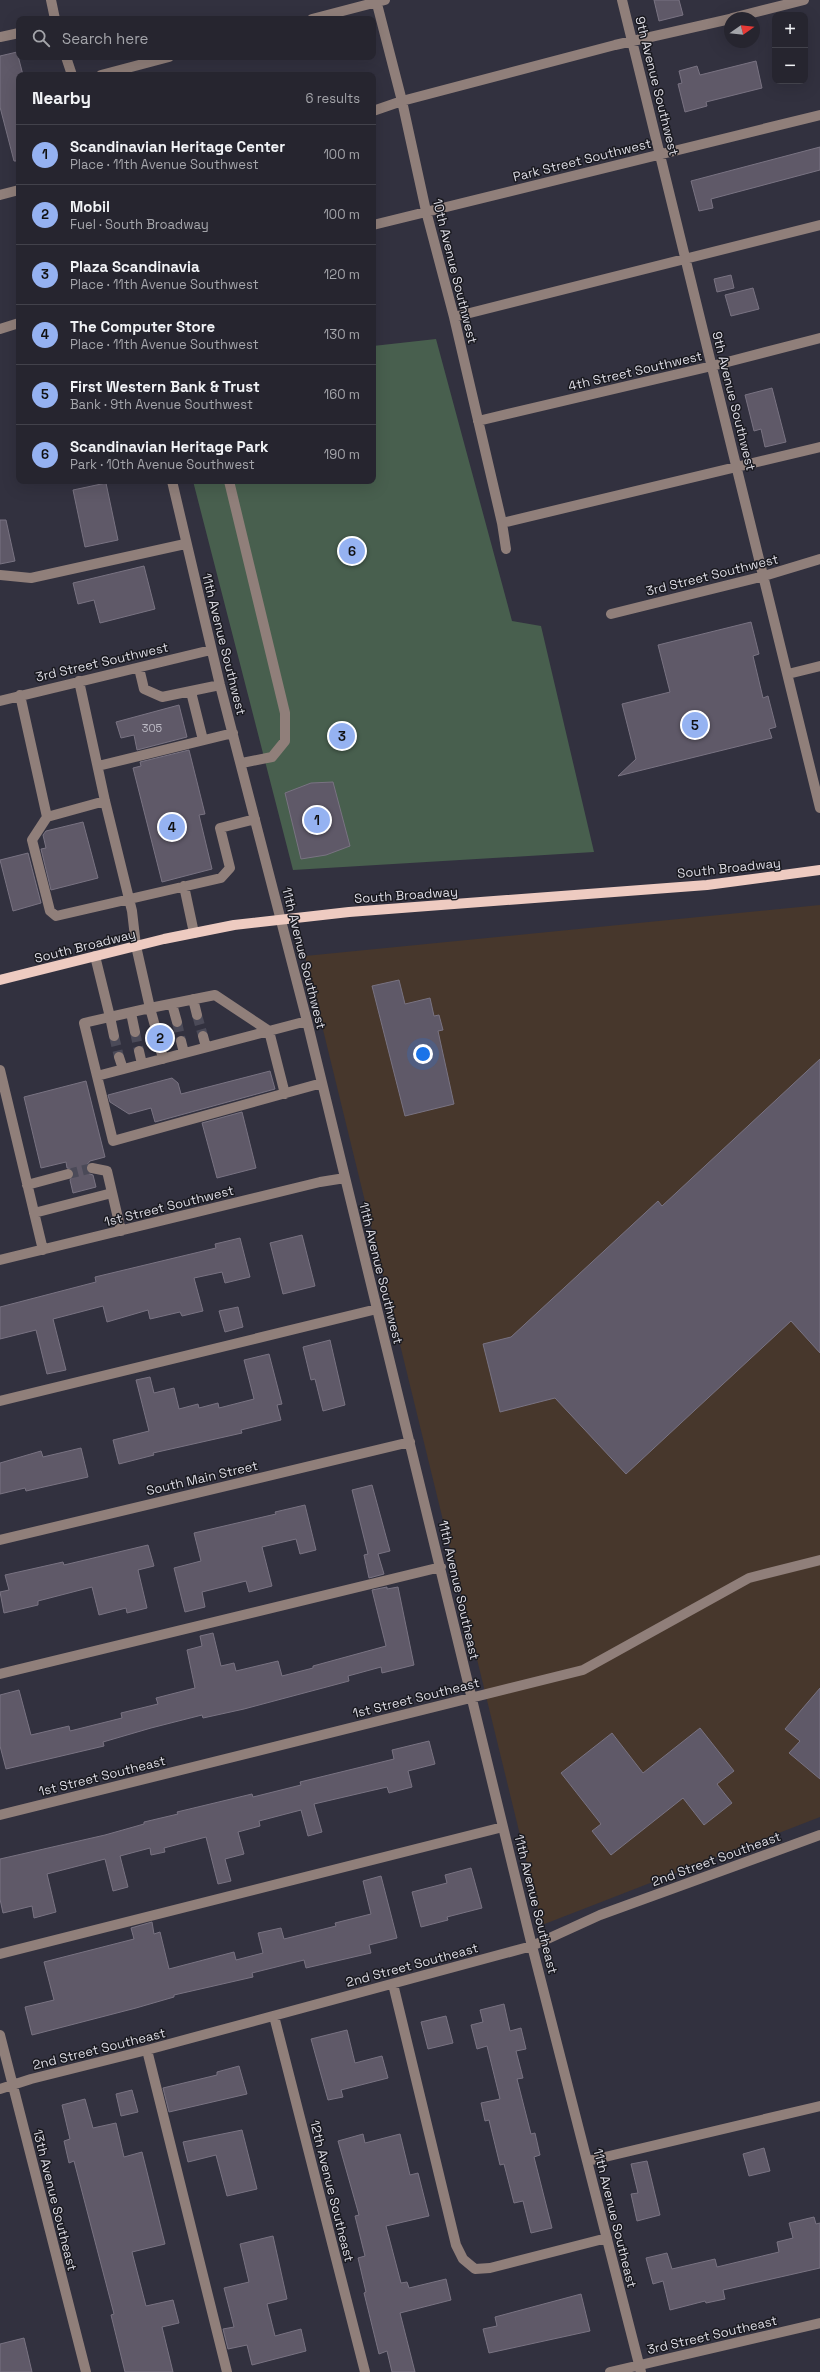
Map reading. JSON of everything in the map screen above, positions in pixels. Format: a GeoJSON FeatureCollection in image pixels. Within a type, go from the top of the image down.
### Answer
{"type":"FeatureCollection","features":[{"type":"Feature","properties":{"kind":"main road","name":"South Broadway"},"geometry":{"type":"LineString","coordinates":[[0,980],[136,946],[234,925],[349,912],[707,885],[820,870]]}},
{"type":"Feature","properties":{"kind":"street"},"geometry":{"type":"LineString","coordinates":[[51,0],[54,16]]}},
{"type":"Feature","properties":{"kind":"street","name":"9th Avenue Southwest"},"geometry":{"type":"LineString","coordinates":[[622,0],[661,154],[820,808]]}},
{"type":"Feature","properties":{"kind":"street"},"geometry":{"type":"LineString","coordinates":[[755,12],[804,0]]}},
{"type":"Feature","properties":{"kind":"street"},"geometry":{"type":"LineString","coordinates":[[323,16],[379,1]]}},
{"type":"Feature","properties":{"kind":"street","name":"10th Avenue Southwest"},"geometry":{"type":"LineString","coordinates":[[379,1],[426,211],[454,317],[502,524],[506,549]]}},
{"type":"Feature","properties":{"kind":"street"},"geometry":{"type":"LineString","coordinates":[[376,110],[402,101],[724,20]]}},
{"type":"Feature","properties":{"kind":"street"},"geometry":{"type":"LineString","coordinates":[[0,37],[16,34]]}},
{"type":"Feature","properties":{"kind":"street"},"geometry":{"type":"LineString","coordinates":[[67,60],[71,72]]}},
{"type":"Feature","properties":{"kind":"street"},"geometry":{"type":"LineString","coordinates":[[112,72],[158,60]]}},
{"type":"Feature","properties":{"kind":"street","name":"Park Street Southwest"},"geometry":{"type":"LineString","coordinates":[[376,224],[820,115]]}},
{"type":"Feature","properties":{"kind":"street"},"geometry":{"type":"LineString","coordinates":[[0,195],[16,191]]}},
{"type":"Feature","properties":{"kind":"street"},"geometry":{"type":"LineString","coordinates":[[454,317],[820,225]]}},
{"type":"Feature","properties":{"kind":"street"},"geometry":{"type":"LineString","coordinates":[[0,329],[16,324]]}},
{"type":"Feature","properties":{"kind":"street","name":"4th Street Southwest"},"geometry":{"type":"LineString","coordinates":[[478,421],[712,366],[820,338]]}},
{"type":"Feature","properties":{"kind":"street"},"geometry":{"type":"LineString","coordinates":[[502,524],[820,447]]}},
{"type":"Feature","properties":{"kind":"street","name":"11th Avenue Southwest"},"geometry":{"type":"LineString","coordinates":[[173,484],[185,544],[211,650],[242,763],[410,1442]]}},
{"type":"Feature","properties":{"kind":"street"},"geometry":{"type":"LineString","coordinates":[[230,484],[285,713],[285,741],[272,757],[242,763]]}},
{"type":"Feature","properties":{"kind":"street"},"geometry":{"type":"LineString","coordinates":[[0,575],[31,578],[185,544]]}},
{"type":"Feature","properties":{"kind":"street","name":"3rd Street Southwest"},"geometry":{"type":"LineString","coordinates":[[611,614],[764,576],[820,560]]}},
{"type":"Feature","properties":{"kind":"street","name":"3rd Street Southwest"},"geometry":{"type":"LineString","coordinates":[[0,701],[79,680],[139,668],[211,650]]}},
{"type":"Feature","properties":{"kind":"street"},"geometry":{"type":"LineString","coordinates":[[788,674],[820,666]]}},
{"type":"Feature","properties":{"kind":"street"},"geometry":{"type":"LineString","coordinates":[[139,668],[144,689],[162,698],[220,685]]}},
{"type":"Feature","properties":{"kind":"street"},"geometry":{"type":"LineString","coordinates":[[79,680],[105,801],[129,900],[136,946],[155,1026]]}},
{"type":"Feature","properties":{"kind":"street"},"geometry":{"type":"LineString","coordinates":[[191,692],[203,740]]}},
{"type":"Feature","properties":{"kind":"street"},"geometry":{"type":"LineString","coordinates":[[20,696],[47,817]]}},
{"type":"Feature","properties":{"kind":"street"},"geometry":{"type":"LineString","coordinates":[[98,766],[233,733]]}},
{"type":"Feature","properties":{"kind":"street"},"geometry":{"type":"LineString","coordinates":[[105,801],[47,817],[32,840],[50,911],[56,916],[221,878],[230,868],[220,828],[255,819]]}},
{"type":"Feature","properties":{"kind":"street"},"geometry":{"type":"LineString","coordinates":[[184,886],[194,933]]}},
{"type":"Feature","properties":{"kind":"street"},"geometry":{"type":"LineString","coordinates":[[95,956],[114,1036]]}},
{"type":"Feature","properties":{"kind":"street"},"geometry":{"type":"LineString","coordinates":[[285,1094],[269,1031],[215,995],[84,1023],[113,1141],[285,1094],[322,1083]]}},
{"type":"Feature","properties":{"kind":"street"},"geometry":{"type":"LineString","coordinates":[[193,999],[197,1015]]}},
{"type":"Feature","properties":{"kind":"street"},"geometry":{"type":"LineString","coordinates":[[172,1004],[176,1022]]}},
{"type":"Feature","properties":{"kind":"street"},"geometry":{"type":"LineString","coordinates":[[131,1013],[135,1032]]}},
{"type":"Feature","properties":{"kind":"street"},"geometry":{"type":"LineString","coordinates":[[97,1076],[307,1022]]}},
{"type":"Feature","properties":{"kind":"street"},"geometry":{"type":"LineString","coordinates":[[203,1036],[206,1047]]}},
{"type":"Feature","properties":{"kind":"street"},"geometry":{"type":"LineString","coordinates":[[181,1041],[184,1053]]}},
{"type":"Feature","properties":{"kind":"street"},"geometry":{"type":"LineString","coordinates":[[160,1047],[163,1059]]}},
{"type":"Feature","properties":{"kind":"street"},"geometry":{"type":"LineString","coordinates":[[139,1051],[142,1064]]}},
{"type":"Feature","properties":{"kind":"street"},"geometry":{"type":"LineString","coordinates":[[119,1057],[122,1070]]}},
{"type":"Feature","properties":{"kind":"street"},"geometry":{"type":"LineString","coordinates":[[0,1070],[43,1250]]}},
{"type":"Feature","properties":{"kind":"street"},"geometry":{"type":"LineString","coordinates":[[92,1168],[107,1171],[121,1231]]}},
{"type":"Feature","properties":{"kind":"street"},"geometry":{"type":"LineString","coordinates":[[27,1185],[68,1174]]}},
{"type":"Feature","properties":{"kind":"street","name":"1st Street Southwest"},"geometry":{"type":"LineString","coordinates":[[0,1260],[320,1182],[345,1178]]}},
{"type":"Feature","properties":{"kind":"street"},"geometry":{"type":"LineString","coordinates":[[34,1213],[112,1193]]}},
{"type":"Feature","properties":{"kind":"street"},"geometry":{"type":"LineString","coordinates":[[0,1401],[164,1363],[377,1309]]}},
{"type":"Feature","properties":{"kind":"street","name":"South Main Street"},"geometry":{"type":"LineString","coordinates":[[0,1540],[410,1442]]}},
{"type":"Feature","properties":{"kind":"street","name":"11th Avenue Southeast"},"geometry":{"type":"LineString","coordinates":[[410,1442],[532,1946],[640,2369]]}},
{"type":"Feature","properties":{"kind":"street","name":"1st Street Southeast"},"geometry":{"type":"LineString","coordinates":[[0,1815],[583,1670],[749,1578],[820,1560]]}},
{"type":"Feature","properties":{"kind":"street"},"geometry":{"type":"LineString","coordinates":[[0,1674],[441,1567]]}},
{"type":"Feature","properties":{"kind":"street"},"geometry":{"type":"LineString","coordinates":[[0,1954],[503,1827]]}},
{"type":"Feature","properties":{"kind":"street","name":"2nd Street Southeast"},"geometry":{"type":"LineString","coordinates":[[0,2090],[31,2079],[147,2050],[532,1946],[600,1915],[820,1835]]}},
{"type":"Feature","properties":{"kind":"street"},"geometry":{"type":"LineString","coordinates":[[393,1984],[456,2245],[463,2259],[476,2269],[490,2268],[607,2238]]}},
{"type":"Feature","properties":{"kind":"street","name":"12th Avenue Southeast"},"geometry":{"type":"LineString","coordinates":[[274,2016],[364,2372]]}},
{"type":"Feature","properties":{"kind":"street","name":"13th Avenue Southeast"},"geometry":{"type":"LineString","coordinates":[[0,2035],[86,2372]]}},
{"type":"Feature","properties":{"kind":"street"},"geometry":{"type":"LineString","coordinates":[[147,2050],[226,2372]]}},
{"type":"Feature","properties":{"kind":"street"},"geometry":{"type":"LineString","coordinates":[[588,2161],[820,2106]]}},
{"type":"Feature","properties":{"kind":"street","name":"3rd Street Southeast"},"geometry":{"type":"LineString","coordinates":[[610,2372],[640,2369],[820,2323]]}},
{"type":"Feature","properties":{"kind":"shaded area"},"geometry":{"type":"Polygon","coordinates":[[[820,905],[820,1817],[542,1925],[305,956],[820,905]]]}},
{"type":"Feature","properties":{"kind":"green space"},"geometry":{"type":"Polygon","coordinates":[[[436,339],[512,621],[541,626],[594,852],[293,870],[194,484],[376,484],[376,346],[436,339]]]}},
{"type":"Feature","properties":{"kind":"building"},"geometry":{"type":"Polygon","coordinates":[[[654,0],[679,0],[683,15],[659,21],[654,0]]]}},
{"type":"Feature","properties":{"kind":"building"},"geometry":{"type":"Polygon","coordinates":[[[16,52],[16,60],[19,60],[22,72],[16,72],[16,161],[14,161],[0,107],[0,56],[16,52]]]}},
{"type":"Feature","properties":{"kind":"building"},"geometry":{"type":"Polygon","coordinates":[[[756,61],[762,88],[706,102],[707,106],[685,112],[678,84],[682,83],[679,71],[697,66],[700,75],[756,61]]]}},
{"type":"Feature","properties":{"kind":"building"},"geometry":{"type":"Polygon","coordinates":[[[820,147],[820,170],[711,199],[713,208],[699,211],[691,181],[820,147]]]}},
{"type":"Feature","properties":{"kind":"building"},"geometry":{"type":"Polygon","coordinates":[[[731,275],[734,288],[717,292],[714,279],[731,275]]]}},
{"type":"Feature","properties":{"kind":"building"},"geometry":{"type":"Polygon","coordinates":[[[753,288],[759,309],[731,316],[725,295],[753,288]]]}},
{"type":"Feature","properties":{"kind":"building"},"geometry":{"type":"Polygon","coordinates":[[[772,388],[786,442],[765,447],[761,429],[754,431],[745,395],[772,388]]]}},
{"type":"Feature","properties":{"kind":"building"},"geometry":{"type":"Polygon","coordinates":[[[106,484],[118,540],[85,547],[73,490],[106,484]]]}},
{"type":"Feature","properties":{"kind":"building"},"geometry":{"type":"Polygon","coordinates":[[[0,520],[6,520],[15,561],[0,564],[0,520]]]}},
{"type":"Feature","properties":{"kind":"building"},"geometry":{"type":"Polygon","coordinates":[[[144,566],[155,609],[100,623],[94,600],[78,604],[73,583],[144,566]]]}},
{"type":"Feature","properties":{"kind":"building"},"geometry":{"type":"Polygon","coordinates":[[[751,622],[759,654],[753,656],[763,698],[768,696],[776,727],[769,729],[772,738],[618,776],[636,759],[622,704],[670,692],[658,645],[751,622]]]}},
{"type":"Feature","properties":{"kind":"building"},"geometry":{"type":"Polygon","coordinates":[[[179,705],[187,737],[137,750],[134,735],[121,738],[116,722],[179,705]]]}},
{"type":"Feature","properties":{"kind":"building"},"geometry":{"type":"Polygon","coordinates":[[[189,750],[205,814],[199,815],[212,869],[162,882],[133,768],[141,766],[140,762],[189,750]]]}},
{"type":"Feature","properties":{"kind":"building"},"geometry":{"type":"Polygon","coordinates":[[[333,782],[350,846],[326,855],[301,859],[285,793],[311,783],[333,782]]]}},
{"type":"Feature","properties":{"kind":"building"},"geometry":{"type":"Polygon","coordinates":[[[83,822],[98,878],[51,890],[41,849],[46,848],[43,835],[46,831],[83,822]]]}},
{"type":"Feature","properties":{"kind":"building"},"geometry":{"type":"Polygon","coordinates":[[[28,853],[41,903],[13,911],[0,860],[28,853]]]}},
{"type":"Feature","properties":{"kind":"building"},"geometry":{"type":"Polygon","coordinates":[[[399,980],[405,1004],[430,998],[434,1016],[439,1015],[443,1030],[438,1031],[454,1104],[405,1116],[372,986],[399,980]]]}},
{"type":"Feature","properties":{"kind":"building"},"geometry":{"type":"Polygon","coordinates":[[[820,1059],[820,1353],[791,1321],[626,1474],[555,1398],[500,1412],[483,1344],[511,1337],[658,1201],[662,1206],[820,1059]]]}},
{"type":"Feature","properties":{"kind":"building"},"geometry":{"type":"Polygon","coordinates":[[[270,1071],[275,1089],[155,1122],[151,1108],[129,1114],[110,1102],[108,1095],[172,1078],[178,1083],[181,1094],[270,1071]]]}},
{"type":"Feature","properties":{"kind":"building"},"geometry":{"type":"Polygon","coordinates":[[[86,1081],[105,1157],[90,1161],[86,1166],[87,1173],[93,1175],[96,1187],[73,1193],[70,1180],[74,1173],[72,1169],[67,1168],[66,1162],[41,1168],[24,1097],[86,1081]]]}},
{"type":"Feature","properties":{"kind":"building"},"geometry":{"type":"Polygon","coordinates":[[[242,1112],[256,1168],[217,1178],[202,1123],[242,1112]]]}},
{"type":"Feature","properties":{"kind":"building"},"geometry":{"type":"Polygon","coordinates":[[[302,1235],[315,1286],[283,1294],[270,1243],[302,1235]]]}},
{"type":"Feature","properties":{"kind":"building"},"geometry":{"type":"Polygon","coordinates":[[[240,1238],[250,1277],[225,1283],[222,1272],[194,1278],[203,1311],[182,1316],[180,1312],[150,1319],[148,1310],[107,1322],[103,1306],[53,1319],[66,1370],[47,1374],[36,1330],[0,1339],[0,1307],[96,1282],[95,1277],[216,1248],[215,1244],[240,1238]]]}},
{"type":"Feature","properties":{"kind":"building"},"geometry":{"type":"Polygon","coordinates":[[[238,1307],[243,1327],[225,1332],[219,1311],[238,1307]]]}},
{"type":"Feature","properties":{"kind":"building"},"geometry":{"type":"Polygon","coordinates":[[[330,1340],[345,1405],[323,1411],[315,1379],[311,1380],[303,1347],[330,1340]]]}},
{"type":"Feature","properties":{"kind":"building"},"geometry":{"type":"Polygon","coordinates":[[[269,1354],[282,1404],[277,1405],[281,1420],[241,1430],[242,1433],[153,1453],[154,1455],[119,1464],[113,1440],[149,1431],[136,1380],[150,1377],[154,1393],[174,1388],[179,1409],[198,1404],[199,1408],[218,1403],[219,1408],[254,1399],[244,1360],[269,1354]]]}},
{"type":"Feature","properties":{"kind":"building"},"geometry":{"type":"Polygon","coordinates":[[[81,1448],[88,1477],[26,1491],[25,1488],[0,1494],[0,1463],[41,1451],[43,1457],[81,1448]]]}},
{"type":"Feature","properties":{"kind":"building"},"geometry":{"type":"Polygon","coordinates":[[[372,1485],[390,1551],[378,1554],[384,1574],[369,1578],[364,1555],[368,1554],[352,1490],[372,1485]]]}},
{"type":"Feature","properties":{"kind":"building"},"geometry":{"type":"Polygon","coordinates":[[[305,1505],[316,1550],[300,1554],[296,1539],[262,1547],[272,1586],[249,1592],[246,1581],[202,1592],[205,1607],[185,1612],[174,1568],[201,1561],[194,1533],[276,1514],[275,1512],[305,1505]]]}},
{"type":"Feature","properties":{"kind":"building"},"geometry":{"type":"Polygon","coordinates":[[[148,1545],[154,1566],[138,1570],[147,1608],[127,1613],[126,1608],[99,1615],[92,1587],[38,1601],[38,1605],[4,1613],[0,1592],[9,1590],[5,1575],[63,1562],[64,1565],[148,1545]]]}},
{"type":"Feature","properties":{"kind":"building"},"geometry":{"type":"Polygon","coordinates":[[[387,1587],[387,1589],[398,1587],[414,1665],[382,1673],[381,1667],[348,1676],[349,1681],[244,1709],[203,1718],[202,1715],[151,1728],[103,1742],[104,1746],[6,1769],[0,1746],[0,1695],[19,1690],[31,1735],[69,1726],[70,1731],[122,1718],[121,1713],[158,1704],[156,1698],[195,1688],[187,1650],[202,1646],[200,1636],[213,1633],[221,1666],[234,1663],[236,1671],[278,1661],[282,1676],[313,1668],[313,1666],[386,1646],[372,1590],[387,1587]]]}},
{"type":"Feature","properties":{"kind":"building"},"geometry":{"type":"Polygon","coordinates":[[[820,1688],[820,1779],[789,1753],[800,1741],[785,1729],[820,1688]]]}},
{"type":"Feature","properties":{"kind":"building"},"geometry":{"type":"Polygon","coordinates":[[[700,1728],[734,1771],[717,1784],[732,1803],[704,1825],[683,1798],[611,1855],[592,1831],[601,1824],[561,1773],[612,1733],[643,1773],[700,1728]]]}},
{"type":"Feature","properties":{"kind":"building"},"geometry":{"type":"Polygon","coordinates":[[[429,1741],[435,1764],[408,1771],[412,1787],[389,1793],[387,1787],[314,1804],[322,1832],[308,1836],[301,1810],[259,1821],[260,1826],[238,1832],[244,1854],[225,1859],[231,1881],[218,1884],[206,1837],[164,1848],[165,1852],[151,1855],[150,1848],[120,1856],[128,1887],[113,1891],[105,1859],[47,1874],[56,1912],[34,1918],[32,1906],[3,1913],[0,1899],[0,1859],[105,1835],[144,1824],[144,1822],[178,1814],[177,1812],[252,1794],[253,1797],[301,1785],[300,1782],[394,1759],[392,1750],[429,1741]]]}},
{"type":"Feature","properties":{"kind":"building"},"geometry":{"type":"Polygon","coordinates":[[[471,1868],[482,1908],[447,1917],[448,1920],[421,1927],[412,1892],[447,1883],[445,1875],[471,1868]]]}},
{"type":"Feature","properties":{"kind":"building"},"geometry":{"type":"Polygon","coordinates":[[[381,1876],[397,1938],[369,1945],[371,1953],[306,1968],[304,1960],[252,1973],[253,1977],[174,1995],[174,1997],[136,2008],[32,2035],[25,2007],[54,2000],[44,1962],[134,1939],[131,1928],[152,1922],[154,1934],[160,1932],[169,1969],[234,1952],[236,1960],[263,1953],[258,1933],[281,1928],[284,1939],[336,1926],[335,1923],[371,1914],[363,1881],[381,1876]]]}},
{"type":"Feature","properties":{"kind":"building"},"geometry":{"type":"Polygon","coordinates":[[[504,2004],[510,2031],[521,2028],[526,2049],[516,2051],[523,2078],[517,2079],[531,2134],[535,2133],[540,2155],[534,2157],[552,2228],[531,2233],[523,2201],[514,2203],[504,2164],[500,2165],[489,2120],[485,2121],[481,2103],[500,2099],[487,2046],[477,2049],[471,2025],[483,2022],[480,2010],[504,2004]]]}},
{"type":"Feature","properties":{"kind":"building"},"geometry":{"type":"Polygon","coordinates":[[[446,2016],[453,2043],[428,2049],[421,2022],[446,2016]]]}},
{"type":"Feature","properties":{"kind":"building"},"geometry":{"type":"Polygon","coordinates":[[[347,2030],[355,2063],[382,2056],[388,2078],[341,2090],[343,2097],[328,2100],[311,2039],[347,2030]]]}},
{"type":"Feature","properties":{"kind":"building"},"geometry":{"type":"Polygon","coordinates":[[[239,2066],[247,2094],[169,2112],[163,2088],[217,2075],[217,2072],[239,2066]]]}},
{"type":"Feature","properties":{"kind":"building"},"geometry":{"type":"Polygon","coordinates":[[[132,2090],[138,2112],[121,2116],[116,2094],[132,2090]]]}},
{"type":"Feature","properties":{"kind":"building"},"geometry":{"type":"Polygon","coordinates":[[[85,2099],[93,2128],[116,2123],[124,2157],[142,2152],[165,2244],[132,2252],[146,2306],[173,2300],[179,2323],[162,2327],[173,2372],[125,2372],[111,2315],[114,2314],[74,2161],[69,2163],[64,2141],[70,2139],[62,2105],[85,2099]]]}},
{"type":"Feature","properties":{"kind":"building"},"geometry":{"type":"Polygon","coordinates":[[[242,2130],[257,2189],[227,2196],[216,2155],[188,2162],[183,2142],[242,2130]]]}},
{"type":"Feature","properties":{"kind":"building"},"geometry":{"type":"Polygon","coordinates":[[[363,2134],[365,2143],[400,2134],[410,2175],[418,2173],[429,2216],[386,2226],[401,2283],[407,2282],[409,2288],[446,2279],[451,2300],[400,2313],[415,2372],[392,2372],[387,2351],[379,2354],[364,2293],[366,2292],[358,2258],[365,2256],[355,2216],[359,2215],[338,2141],[363,2134]]]}},
{"type":"Feature","properties":{"kind":"building"},"geometry":{"type":"Polygon","coordinates":[[[764,2148],[770,2171],[749,2176],[743,2154],[764,2148]]]}},
{"type":"Feature","properties":{"kind":"building"},"geometry":{"type":"Polygon","coordinates":[[[647,2161],[660,2215],[637,2221],[631,2194],[638,2193],[631,2164],[647,2161]]]}},
{"type":"Feature","properties":{"kind":"building"},"geometry":{"type":"Polygon","coordinates":[[[814,2217],[816,2224],[820,2223],[820,2268],[723,2290],[725,2299],[706,2303],[705,2301],[670,2310],[663,2281],[653,2284],[646,2258],[667,2253],[672,2269],[715,2259],[717,2267],[779,2252],[777,2242],[793,2238],[789,2223],[814,2217]]]}},
{"type":"Feature","properties":{"kind":"building"},"geometry":{"type":"Polygon","coordinates":[[[273,2236],[287,2299],[267,2304],[275,2336],[301,2329],[306,2351],[252,2365],[247,2345],[228,2349],[223,2329],[234,2327],[224,2288],[249,2282],[240,2244],[273,2236]]]}},
{"type":"Feature","properties":{"kind":"building"},"geometry":{"type":"Polygon","coordinates":[[[581,2294],[590,2331],[489,2353],[483,2329],[497,2326],[495,2317],[581,2294]]]}},
{"type":"Feature","properties":{"kind":"building"},"geometry":{"type":"Polygon","coordinates":[[[24,2338],[32,2372],[0,2372],[0,2344],[24,2338]]]}},
{"type":"Feature","properties":{"kind":"tunnel"},"geometry":{"type":"LineString","coordinates":[[197,1015],[203,1036]]}},
{"type":"Feature","properties":{"kind":"tunnel"},"geometry":{"type":"LineString","coordinates":[[177,1022],[181,1041]]}},
{"type":"Feature","properties":{"kind":"tunnel"},"geometry":{"type":"LineString","coordinates":[[155,1026],[160,1047]]}},
{"type":"Feature","properties":{"kind":"tunnel"},"geometry":{"type":"LineString","coordinates":[[135,1032],[139,1051]]}},
{"type":"Feature","properties":{"kind":"tunnel"},"geometry":{"type":"LineString","coordinates":[[114,1036],[119,1057]]}},
{"type":"Feature","properties":{"kind":"tunnel"},"geometry":{"type":"LineString","coordinates":[[68,1174],[92,1168]]}},
{"type":"Feature","properties":{"kind":"place","name":"Scandinavian Heritage Park"},"geometry":{"type":"Point","coordinates":[352,551]}},
{"type":"Feature","properties":{"kind":"place","name":"First Western Bank & Trust"},"geometry":{"type":"Point","coordinates":[695,725]}},
{"type":"Feature","properties":{"kind":"place","name":"Plaza Scandinavia"},"geometry":{"type":"Point","coordinates":[342,736]}},
{"type":"Feature","properties":{"kind":"place","name":"Scandinavian Heritage Center"},"geometry":{"type":"Point","coordinates":[317,820]}},
{"type":"Feature","properties":{"kind":"place","name":"The Computer Store"},"geometry":{"type":"Point","coordinates":[172,827]}},
{"type":"Feature","properties":{"kind":"place","name":"Mobil"},"geometry":{"type":"Point","coordinates":[160,1038]}}]}
